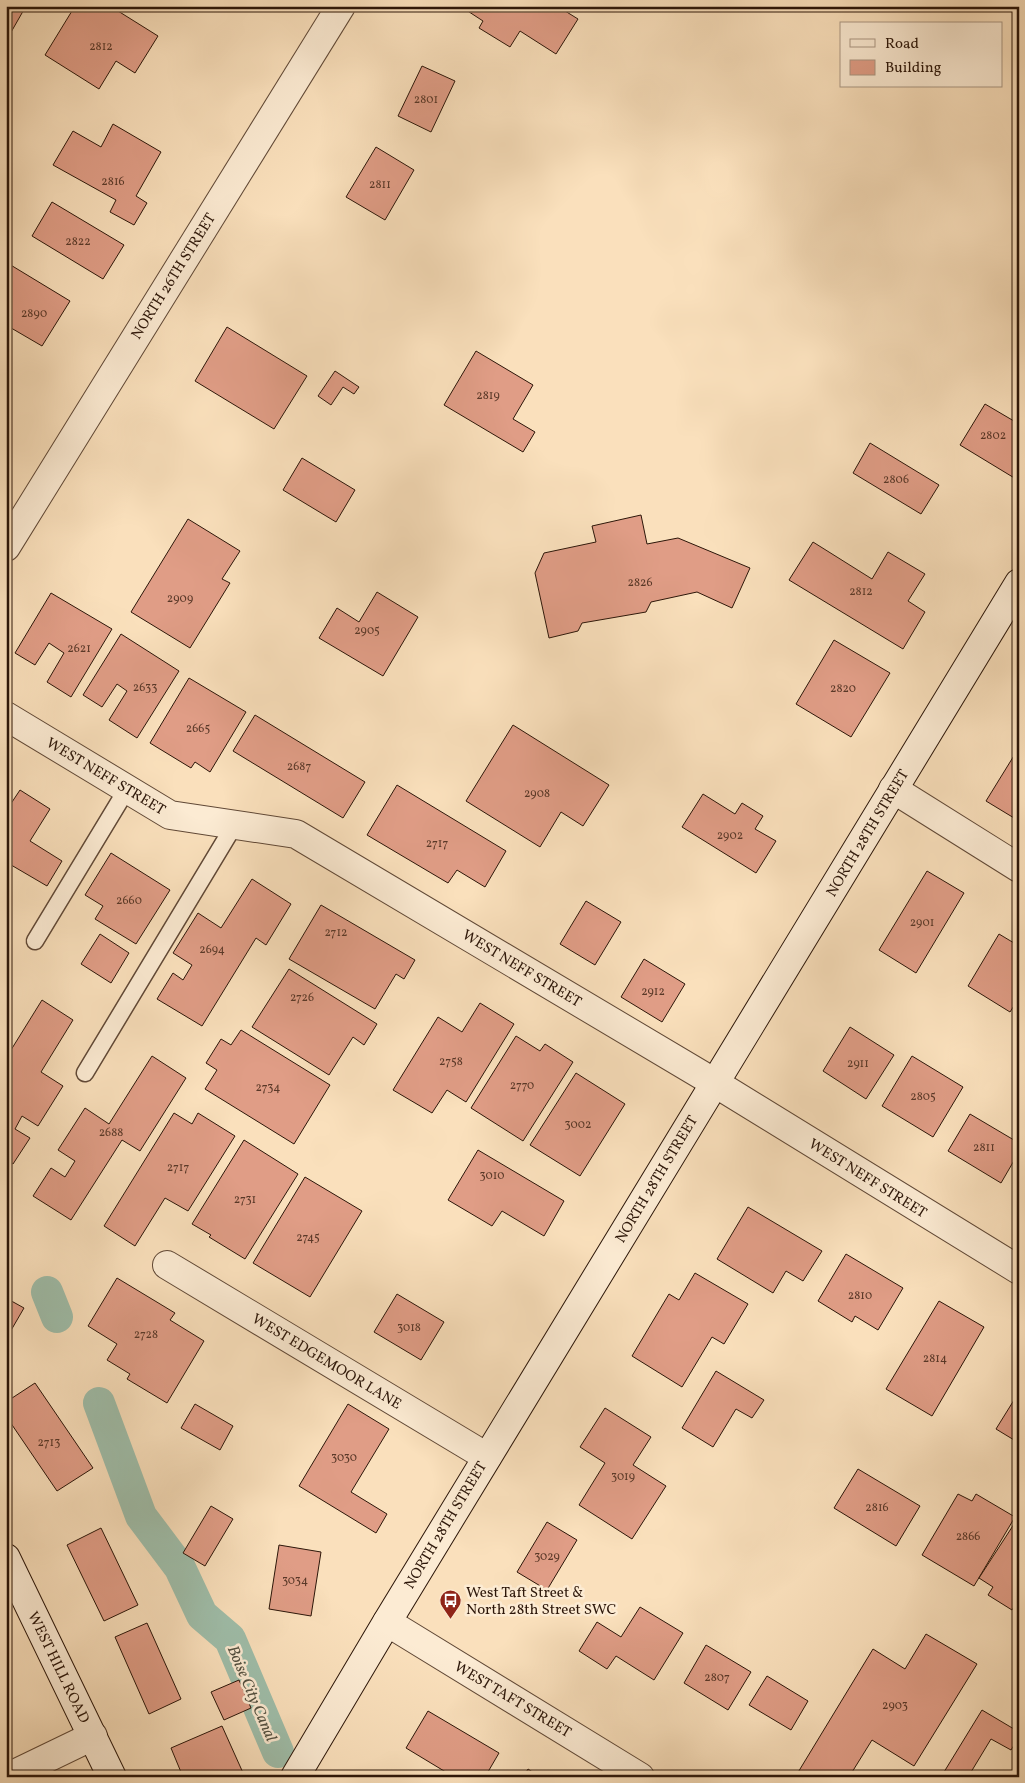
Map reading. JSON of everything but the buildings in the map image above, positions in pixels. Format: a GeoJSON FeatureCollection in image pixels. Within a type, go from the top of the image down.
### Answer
{"type":"FeatureCollection","features":[{"type":"Feature","properties":{"kind":"street","name":"NORTH 26TH STREET"},"geometry":{"type":"LineString","coordinates":[[6,547],[15,512],[341,6]]}},
{"type":"Feature","properties":{"kind":"street","name":"NORTH 28TH STREET"},"geometry":{"type":"LineString","coordinates":[[296,1777],[387,1622],[1019,584]]}},
{"type":"Feature","properties":{"kind":"street","name":"WEST NEFF STREET"},"geometry":{"type":"LineString","coordinates":[[6,716],[170,815],[296,834],[714,1083],[1019,1270]]}},
{"type":"Feature","properties":{"kind":"street"},"geometry":{"type":"LineString","coordinates":[[893,790],[1019,868]]}},
{"type":"Feature","properties":{"kind":"street","name":"WEST EDGEMOOR LANE"},"geometry":{"type":"LineString","coordinates":[[167,1265],[487,1457]]}},
{"type":"Feature","properties":{"kind":"street","name":"WEST HILL ROAD"},"geometry":{"type":"LineString","coordinates":[[6,1558],[112,1777]]}},
{"type":"Feature","properties":{"kind":"street","name":"WEST TAFT STREET"},"geometry":{"type":"LineString","coordinates":[[387,1622],[640,1777]]}},
{"type":"Feature","properties":{"kind":"street"},"geometry":{"type":"LineString","coordinates":[[8,1777],[92,1736]]}},
{"type":"Feature","properties":{"kind":"lane"},"geometry":{"type":"LineString","coordinates":[[35,941],[127,789]]}},
{"type":"Feature","properties":{"kind":"lane"},"geometry":{"type":"LineString","coordinates":[[84,1072],[235,824]]}},
{"type":"Feature","properties":{"kind":"waterway","name":"Boise City Canal"},"geometry":{"type":"LineString","coordinates":[[47,1292],[57,1317]]}},
{"type":"Feature","properties":{"kind":"waterway","name":"Boise City Canal"},"geometry":{"type":"LineString","coordinates":[[99,1403],[141,1516],[180,1568],[202,1615],[230,1639],[278,1752]]}},
{"type":"Feature","properties":{"kind":"place","name":"West Taft Street & North 28th Street SWC"},"geometry":{"type":"Point","coordinates":[450,1620]}}]}
